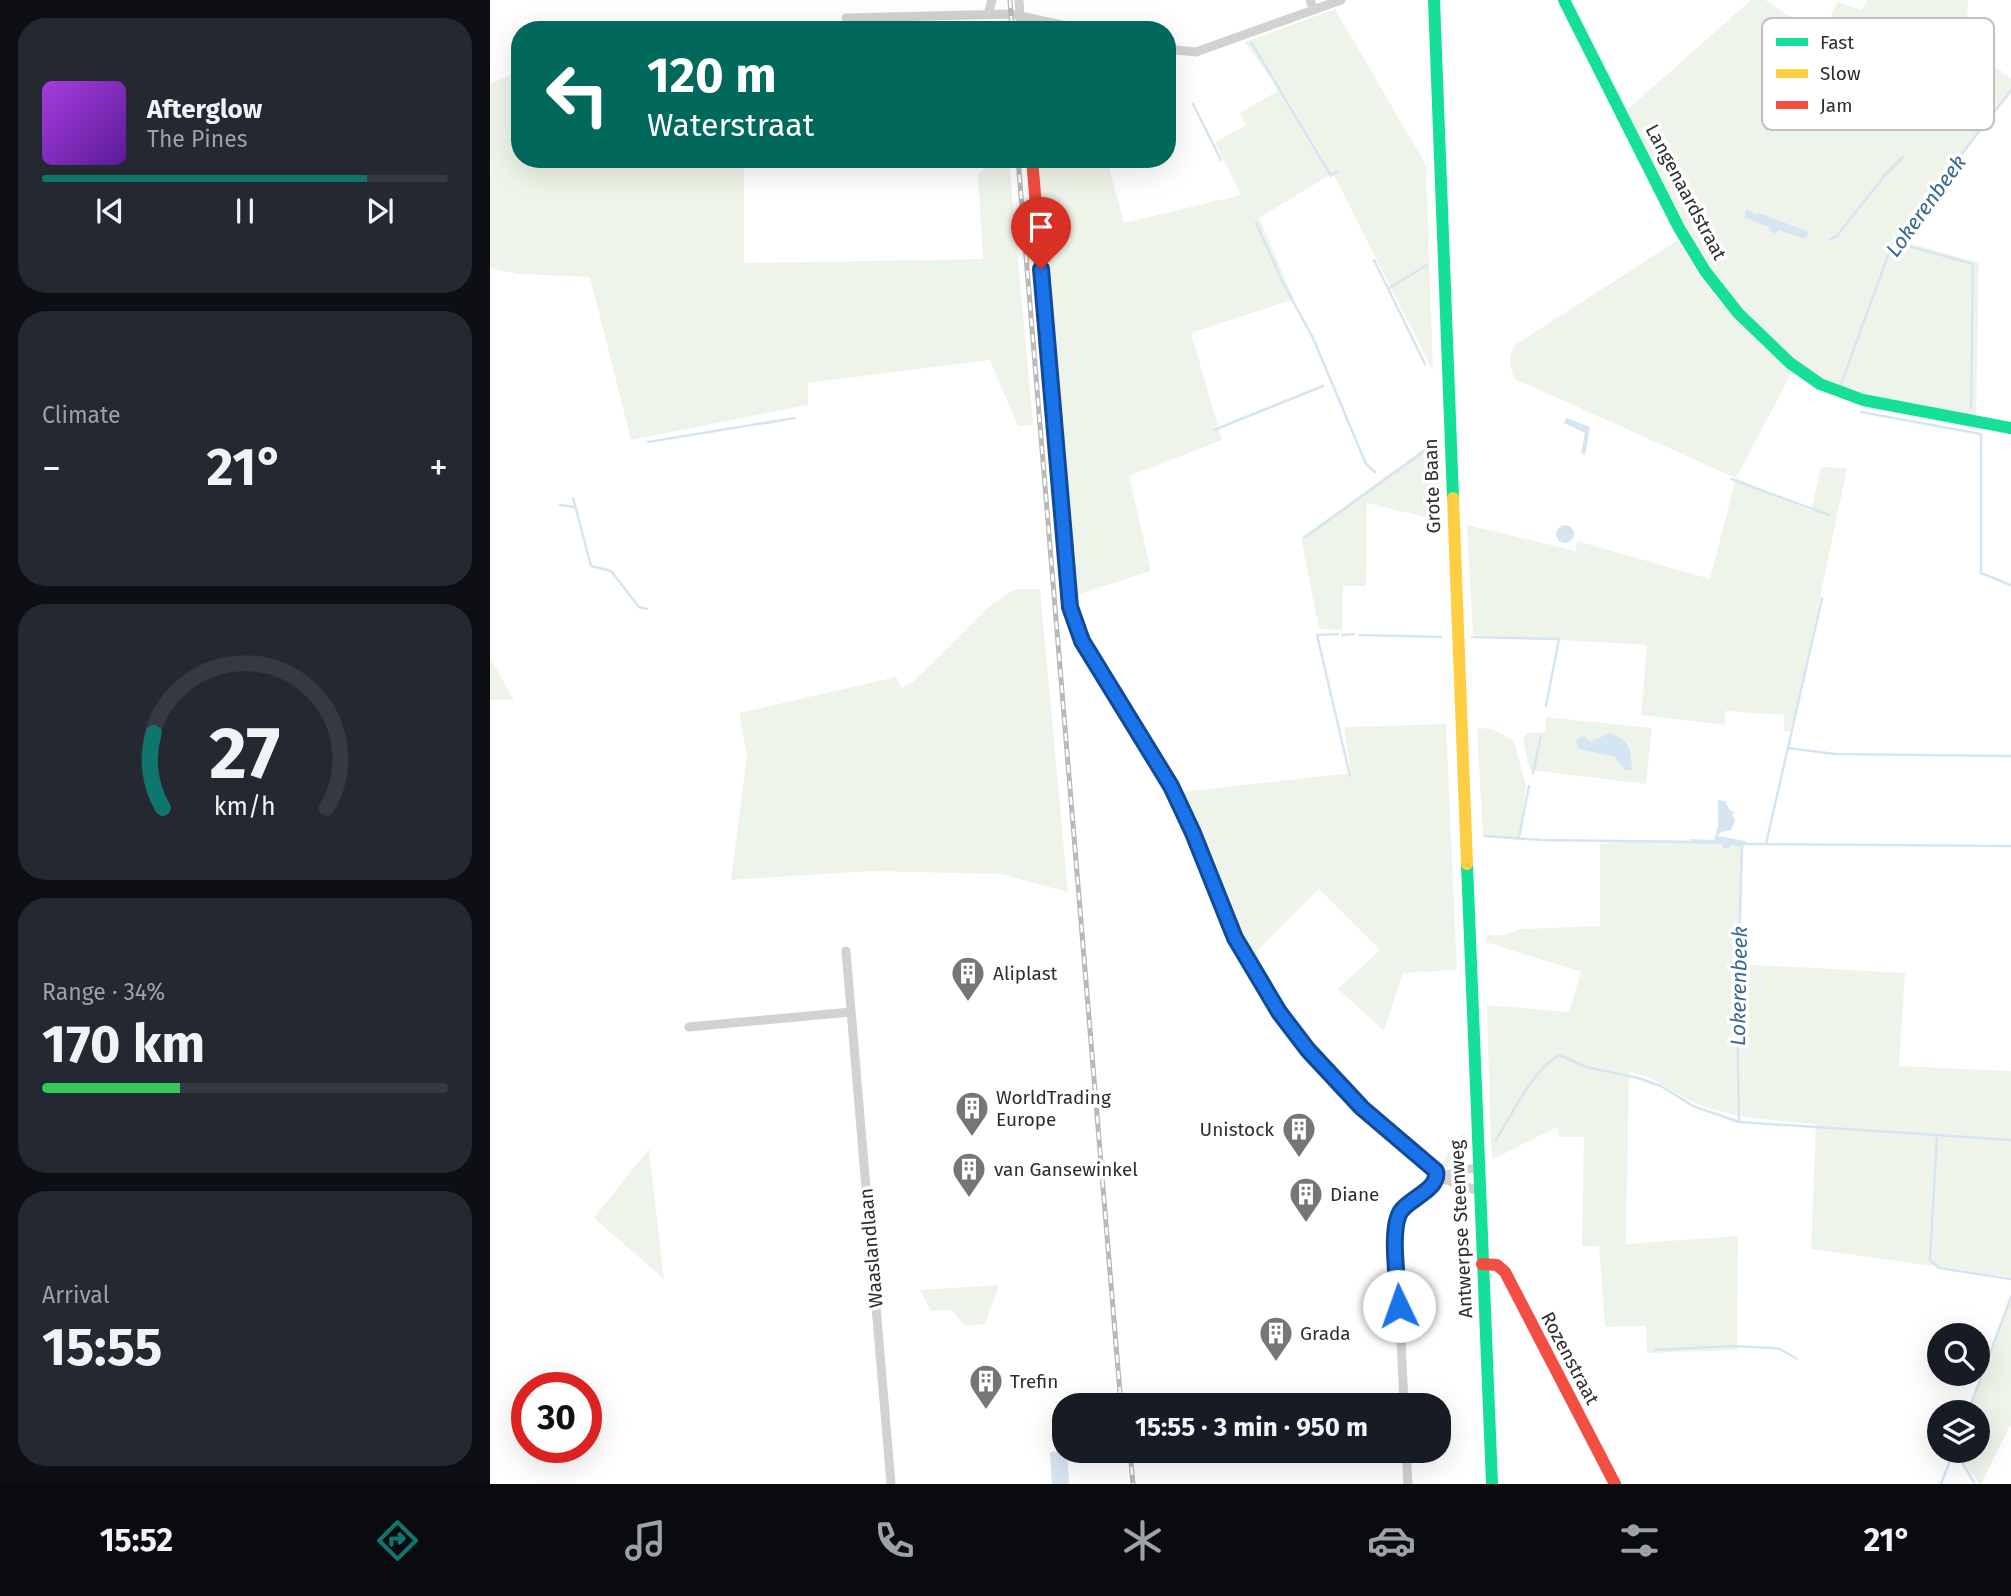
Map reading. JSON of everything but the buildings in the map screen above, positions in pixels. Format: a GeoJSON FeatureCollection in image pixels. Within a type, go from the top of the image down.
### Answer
{"type":"FeatureCollection","features":[{"type":"Feature","properties":{"kind":"street"},"geometry":{"type":"LineString","coordinates":[[988,15],[992,0]]}},
{"type":"Feature","properties":{"kind":"street"},"geometry":{"type":"LineString","coordinates":[[1019,0],[1020,21]]}},
{"type":"Feature","properties":{"kind":"street"},"geometry":{"type":"LineString","coordinates":[[1310,0],[1314,10]]}},
{"type":"Feature","properties":{"kind":"street"},"geometry":{"type":"LineString","coordinates":[[1176,50],[1196,52],[1342,0]]}},
{"type":"Feature","properties":{"kind":"street","name":"Grote Baan"},"geometry":{"type":"LineString","coordinates":[[1434,0],[1470,971]]}},
{"type":"Feature","properties":{"kind":"street","name":"Langenaardstraat"},"geometry":{"type":"LineString","coordinates":[[1564,0],[1679,228],[1705,271],[1738,313],[1790,363],[1820,384],[1863,400],[2011,428]]}},
{"type":"Feature","properties":{"kind":"street"},"geometry":{"type":"LineString","coordinates":[[846,18],[1020,15],[1046,21]]}},
{"type":"Feature","properties":{"kind":"street"},"geometry":{"type":"LineString","coordinates":[[1033,168],[1070,607],[1074,624],[1183,809],[1235,938],[1279,1012],[1308,1050],[1362,1108],[1436,1171],[1435,1183],[1402,1209],[1395,1231],[1403,1393]]}},
{"type":"Feature","properties":{"kind":"street","name":"Waaslandlaan"},"geometry":{"type":"LineString","coordinates":[[846,951],[891,1484]]}},
{"type":"Feature","properties":{"kind":"street","name":"Antwerpse Steenweg"},"geometry":{"type":"LineString","coordinates":[[1470,971],[1492,1484]]}},
{"type":"Feature","properties":{"kind":"street"},"geometry":{"type":"LineString","coordinates":[[689,1027],[851,1012]]}},
{"type":"Feature","properties":{"kind":"street"},"geometry":{"type":"LineString","coordinates":[[1437,1177],[1478,1167]]}},
{"type":"Feature","properties":{"kind":"street"},"geometry":{"type":"LineString","coordinates":[[1437,1177],[1479,1191]]}},
{"type":"Feature","properties":{"kind":"street","name":"Rozenstraat"},"geometry":{"type":"LineString","coordinates":[[1482,1264],[1497,1265],[1505,1272],[1615,1484]]}},
{"type":"Feature","properties":{"kind":"street"},"geometry":{"type":"LineString","coordinates":[[1407,1463],[1408,1484]]}},
{"type":"Feature","properties":{"kind":"shaded area"},"geometry":{"type":"Polygon","coordinates":[[[1751,0],[1765,0],[1793,18],[1762,18],[1762,130],[1982,130],[1894,239],[1979,263],[1976,416],[1852,391],[1813,375],[1794,362],[1735,301],[1709,269],[1662,185],[1627,110],[1751,0]]]}},
{"type":"Feature","properties":{"kind":"shaded area"},"geometry":{"type":"Polygon","coordinates":[[[1867,0],[1968,0],[1967,18],[1830,18],[1837,2],[1862,10],[1867,0]]]}},
{"type":"Feature","properties":{"kind":"shaded area"},"geometry":{"type":"Polygon","coordinates":[[[1335,9],[1426,165],[1433,371],[1333,173],[1259,218],[1294,299],[1191,333],[1222,440],[1129,476],[1151,571],[1073,596],[1036,168],[1109,168],[1124,223],[1241,195],[1215,142],[1246,125],[1240,113],[1279,90],[1245,42],[1335,9]]]}},
{"type":"Feature","properties":{"kind":"shaded area"},"geometry":{"type":"Polygon","coordinates":[[[1994,66],[2011,78],[2011,94],[1994,115],[1994,66]]]}},
{"type":"Feature","properties":{"kind":"shaded area"},"geometry":{"type":"Polygon","coordinates":[[[511,75],[511,168],[744,168],[744,263],[983,259],[978,174],[985,168],[1010,168],[1033,425],[1018,426],[990,360],[808,383],[808,405],[631,440],[590,277],[518,274],[490,268],[490,84],[511,75]]]}},
{"type":"Feature","properties":{"kind":"shaded area"},"geometry":{"type":"Polygon","coordinates":[[[1678,240],[1689,260],[1729,312],[1792,372],[1736,478],[1515,379],[1511,370],[1510,358],[1515,345],[1678,240]]]}},
{"type":"Feature","properties":{"kind":"shaded area"},"geometry":{"type":"Polygon","coordinates":[[[1437,439],[1441,521],[1367,503],[1366,586],[1343,586],[1342,630],[1319,629],[1301,538],[1437,439]]]}},
{"type":"Feature","properties":{"kind":"shaded area"},"geometry":{"type":"Polygon","coordinates":[[[1821,467],[1847,468],[1792,732],[1784,731],[1784,715],[1725,711],[1725,725],[1641,715],[1647,645],[1473,635],[1467,525],[1576,551],[1577,541],[1710,579],[1736,478],[1811,511],[1821,467]]]}},
{"type":"Feature","properties":{"kind":"shaded area"},"geometry":{"type":"Polygon","coordinates":[[[1015,589],[1040,589],[1068,892],[1001,874],[870,871],[731,880],[747,756],[739,713],[896,677],[902,688],[913,682],[991,605],[1015,589]]]}},
{"type":"Feature","properties":{"kind":"shaded area"},"geometry":{"type":"Polygon","coordinates":[[[490,658],[514,700],[490,700],[490,658]]]}},
{"type":"Feature","properties":{"kind":"shaded area"},"geometry":{"type":"Polygon","coordinates":[[[1546,717],[1652,728],[1646,784],[1530,770],[1523,740],[1526,733],[1545,732],[1546,717]]]}},
{"type":"Feature","properties":{"kind":"shaded area"},"geometry":{"type":"Polygon","coordinates":[[[1446,724],[1457,970],[1403,973],[1384,1031],[1338,989],[1380,950],[1319,889],[1254,954],[1225,900],[1181,792],[1351,773],[1344,727],[1446,724]]]}},
{"type":"Feature","properties":{"kind":"shaded area"},"geometry":{"type":"Polygon","coordinates":[[[1477,728],[1493,729],[1514,741],[1526,786],[1520,838],[1483,837],[1477,728]]]}},
{"type":"Feature","properties":{"kind":"shaded area"},"geometry":{"type":"Polygon","coordinates":[[[1640,840],[1743,842],[1740,964],[1905,973],[1899,1066],[2011,1071],[2011,1277],[1811,1249],[1816,1124],[1753,1118],[1708,1108],[1646,1076],[1629,1072],[1626,1244],[1738,1236],[1737,1350],[1647,1353],[1646,1326],[1605,1327],[1599,1246],[1582,1246],[1584,1137],[1559,1137],[1557,1127],[1493,1159],[1491,1146],[1487,1005],[1569,1012],[1581,972],[1486,942],[1487,935],[1504,935],[1521,929],[1600,926],[1600,844],[1640,840]]]}},
{"type":"Feature","properties":{"kind":"shaded area"},"geometry":{"type":"Polygon","coordinates":[[[1461,1135],[1465,1135],[1467,1143],[1466,1156],[1459,1164],[1439,1167],[1461,1135]]]}},
{"type":"Feature","properties":{"kind":"shaded area"},"geometry":{"type":"Polygon","coordinates":[[[649,1149],[664,1279],[594,1218],[649,1149]]]}},
{"type":"Feature","properties":{"kind":"shaded area"},"geometry":{"type":"Polygon","coordinates":[[[999,1285],[985,1324],[965,1326],[952,1310],[931,1311],[920,1290],[999,1285]]]}},
{"type":"Feature","properties":{"kind":"shaded area"},"geometry":{"type":"Polygon","coordinates":[[[2011,1294],[2011,1424],[1979,1484],[1964,1463],[1990,1463],[1990,1400],[1971,1400],[1977,1386],[1990,1386],[1990,1350],[2011,1294]]]}},
{"type":"Feature","properties":{"kind":"water"},"geometry":{"type":"Polygon","coordinates":[[[1746,210],[1809,232],[1805,239],[1779,230],[1776,234],[1769,227],[1745,218],[1746,210]]]}},
{"type":"Feature","properties":{"kind":"water"},"geometry":{"type":"Polygon","coordinates":[[[1566,418],[1590,427],[1585,455],[1581,453],[1585,433],[1564,423],[1566,418]]]}},
{"type":"Feature","properties":{"kind":"water"},"geometry":{"type":"Polygon","coordinates":[[[1565,525],[1571,528],[1574,534],[1571,540],[1565,543],[1559,540],[1556,534],[1559,528],[1565,525]]]}},
{"type":"Feature","properties":{"kind":"water"},"geometry":{"type":"Polygon","coordinates":[[[1610,733],[1627,743],[1632,770],[1625,770],[1615,757],[1579,749],[1576,742],[1580,737],[1585,736],[1590,742],[1610,733]]]}},
{"type":"Feature","properties":{"kind":"water"},"geometry":{"type":"Polygon","coordinates":[[[1718,800],[1725,801],[1735,813],[1732,814],[1735,821],[1731,830],[1721,832],[1718,836],[1745,841],[1747,844],[1741,847],[1730,844],[1729,848],[1723,848],[1723,844],[1699,844],[1689,839],[1714,840],[1718,826],[1718,800]]]}},
{"type":"Feature","properties":{"kind":"water"},"geometry":{"type":"Polygon","coordinates":[[[1050,1452],[1052,1463],[1068,1463],[1069,1484],[1052,1484],[1050,1452]]]}},
{"type":"Feature","properties":{"kind":"waterway"},"geometry":{"type":"LineString","coordinates":[[1251,42],[1331,176],[1338,171]]}},
{"type":"Feature","properties":{"kind":"waterway","name":"Lokerenbeek"},"geometry":{"type":"LineString","coordinates":[[1994,112],[2011,90]]}},
{"type":"Feature","properties":{"kind":"waterway"},"geometry":{"type":"LineString","coordinates":[[1193,104],[1221,160]]}},
{"type":"Feature","properties":{"kind":"waterway","name":"Lokerenbeek"},"geometry":{"type":"LineString","coordinates":[[1840,387],[1889,253],[1897,238],[1980,130]]}},
{"type":"Feature","properties":{"kind":"waterway"},"geometry":{"type":"LineString","coordinates":[[1830,239],[1836,237],[1885,175],[1903,157]]}},
{"type":"Feature","properties":{"kind":"waterway"},"geometry":{"type":"LineString","coordinates":[[1256,223],[1284,285],[1313,338],[1366,464],[1375,472]]}},
{"type":"Feature","properties":{"kind":"waterway"},"geometry":{"type":"LineString","coordinates":[[1894,242],[1973,264],[1971,407]]}},
{"type":"Feature","properties":{"kind":"waterway"},"geometry":{"type":"LineString","coordinates":[[1374,260],[1425,364]]}},
{"type":"Feature","properties":{"kind":"waterway"},"geometry":{"type":"LineString","coordinates":[[1389,288],[1427,265]]}},
{"type":"Feature","properties":{"kind":"waterway"},"geometry":{"type":"LineString","coordinates":[[1214,430],[1323,386]]}},
{"type":"Feature","properties":{"kind":"waterway","name":"Lokerenbeek"},"geometry":{"type":"LineString","coordinates":[[1861,412],[1981,434],[1981,573],[2011,585]]}},
{"type":"Feature","properties":{"kind":"waterway"},"geometry":{"type":"LineString","coordinates":[[648,442],[795,418]]}},
{"type":"Feature","properties":{"kind":"waterway"},"geometry":{"type":"LineString","coordinates":[[1304,538],[1433,445]]}},
{"type":"Feature","properties":{"kind":"waterway"},"geometry":{"type":"LineString","coordinates":[[1731,479],[1829,515]]}},
{"type":"Feature","properties":{"kind":"waterway"},"geometry":{"type":"LineString","coordinates":[[573,498],[591,566],[611,571],[639,607],[647,609]]}},
{"type":"Feature","properties":{"kind":"waterway"},"geometry":{"type":"LineString","coordinates":[[560,505],[574,507]]}},
{"type":"Feature","properties":{"kind":"waterway"},"geometry":{"type":"LineString","coordinates":[[1766,844],[1822,598]]}},
{"type":"Feature","properties":{"kind":"waterway"},"geometry":{"type":"LineString","coordinates":[[1338,634],[1317,635],[1350,776]]}},
{"type":"Feature","properties":{"kind":"waterway"},"geometry":{"type":"LineString","coordinates":[[1342,635],[1354,634]]}},
{"type":"Feature","properties":{"kind":"waterway"},"geometry":{"type":"LineString","coordinates":[[1360,635],[1441,637]]}},
{"type":"Feature","properties":{"kind":"waterway"},"geometry":{"type":"LineString","coordinates":[[1472,637],[1559,639],[1546,706]]}},
{"type":"Feature","properties":{"kind":"waterway"},"geometry":{"type":"LineString","coordinates":[[1533,773],[1541,736]]}},
{"type":"Feature","properties":{"kind":"waterway"},"geometry":{"type":"LineString","coordinates":[[1788,748],[1835,754],[2011,756]]}},
{"type":"Feature","properties":{"kind":"waterway"},"geometry":{"type":"LineString","coordinates":[[1519,837],[1529,786]]}},
{"type":"Feature","properties":{"kind":"waterway"},"geometry":{"type":"LineString","coordinates":[[1484,836],[1541,840],[1696,842]]}},
{"type":"Feature","properties":{"kind":"waterway","name":"Lokerenbeek"},"geometry":{"type":"LineString","coordinates":[[1745,844],[2011,846]]}},
{"type":"Feature","properties":{"kind":"waterway","name":"Lokerenbeek"},"geometry":{"type":"LineString","coordinates":[[1739,1122],[1737,1013],[1742,846]]}},
{"type":"Feature","properties":{"kind":"waterway"},"geometry":{"type":"LineString","coordinates":[[1496,1140],[1531,1082],[1559,1055],[1586,1067],[1638,1078],[1661,1086],[1693,1106],[1739,1122],[2011,1140]]}},
{"type":"Feature","properties":{"kind":"waterway"},"geometry":{"type":"LineString","coordinates":[[1937,1135],[1930,1260],[1939,1268],[2011,1279]]}},
{"type":"Feature","properties":{"kind":"waterway"},"geometry":{"type":"LineString","coordinates":[[1972,1400],[2011,1297]]}},
{"type":"Feature","properties":{"kind":"waterway"},"geometry":{"type":"LineString","coordinates":[[1655,1350],[1732,1346],[1773,1348],[1797,1359]]}},
{"type":"Feature","properties":{"kind":"waterway"},"geometry":{"type":"LineString","coordinates":[[1941,1484],[1949,1463]]}},
{"type":"Feature","properties":{"kind":"waterway"},"geometry":{"type":"LineString","coordinates":[[1962,1463],[1974,1482]]}},
{"type":"Feature","properties":{"kind":"railway"},"geometry":{"type":"LineString","coordinates":[[1010,0],[1011,21]]}},
{"type":"Feature","properties":{"kind":"railway"},"geometry":{"type":"LineString","coordinates":[[1019,168],[1120,1393]]}},
{"type":"Feature","properties":{"kind":"railway"},"geometry":{"type":"LineString","coordinates":[[1131,1463],[1133,1484]]}},
{"type":"Feature","properties":{"kind":"traffic: fast"},"geometry":{"type":"LineString","coordinates":[[1434,0],[1453,498]]}},
{"type":"Feature","properties":{"kind":"traffic: fast"},"geometry":{"type":"LineString","coordinates":[[1564,0],[1679,228],[1705,271],[1738,313],[1790,363],[1820,384],[1863,400],[2011,428]]}},
{"type":"Feature","properties":{"kind":"traffic: fast"},"geometry":{"type":"LineString","coordinates":[[1048,347],[1070,607],[1082,641],[1171,786],[1186,818]]}},
{"type":"Feature","properties":{"kind":"traffic: fast"},"geometry":{"type":"LineString","coordinates":[[1467,864],[1492,1484]]}},
{"type":"Feature","properties":{"kind":"traffic: fast"},"geometry":{"type":"LineString","coordinates":[[1291,1028],[1342,1086],[1436,1171],[1437,1177]]}},
{"type":"Feature","properties":{"kind":"traffic: slow"},"geometry":{"type":"LineString","coordinates":[[1453,498],[1467,864]]}},
{"type":"Feature","properties":{"kind":"traffic: slow"},"geometry":{"type":"LineString","coordinates":[[1186,818],[1235,938],[1291,1028]]}},
{"type":"Feature","properties":{"kind":"traffic: jam"},"geometry":{"type":"LineString","coordinates":[[1033,168],[1048,347]]}},
{"type":"Feature","properties":{"kind":"traffic: jam"},"geometry":{"type":"LineString","coordinates":[[1482,1264],[1497,1265],[1505,1272],[1615,1484]]}},
{"type":"Feature","properties":{"kind":"place","name":"Aliplast"},"geometry":{"type":"Point","coordinates":[968,1003]}},
{"type":"Feature","properties":{"kind":"place","name":"WorldTrading Europe"},"geometry":{"type":"Point","coordinates":[972,1138]}},
{"type":"Feature","properties":{"kind":"place","name":"Unistock"},"geometry":{"type":"Point","coordinates":[1299,1159]}},
{"type":"Feature","properties":{"kind":"place","name":"van Gansewinkel"},"geometry":{"type":"Point","coordinates":[969,1199]}},
{"type":"Feature","properties":{"kind":"place","name":"Diane"},"geometry":{"type":"Point","coordinates":[1306,1224]}},
{"type":"Feature","properties":{"kind":"place","name":"Grada"},"geometry":{"type":"Point","coordinates":[1276,1363]}},
{"type":"Feature","properties":{"kind":"place","name":"Trefin"},"geometry":{"type":"Point","coordinates":[986,1411]}},
{"type":"Feature","properties":{"kind":"route"},"geometry":{"type":"LineString","coordinates":[[1041,269],[1070,607],[1074,624],[1171,786],[1183,809],[1235,938],[1279,1012],[1308,1050],[1362,1108],[1436,1171],[1435,1183],[1402,1209],[1398,1217],[1395,1231],[1399,1306]]}}]}
